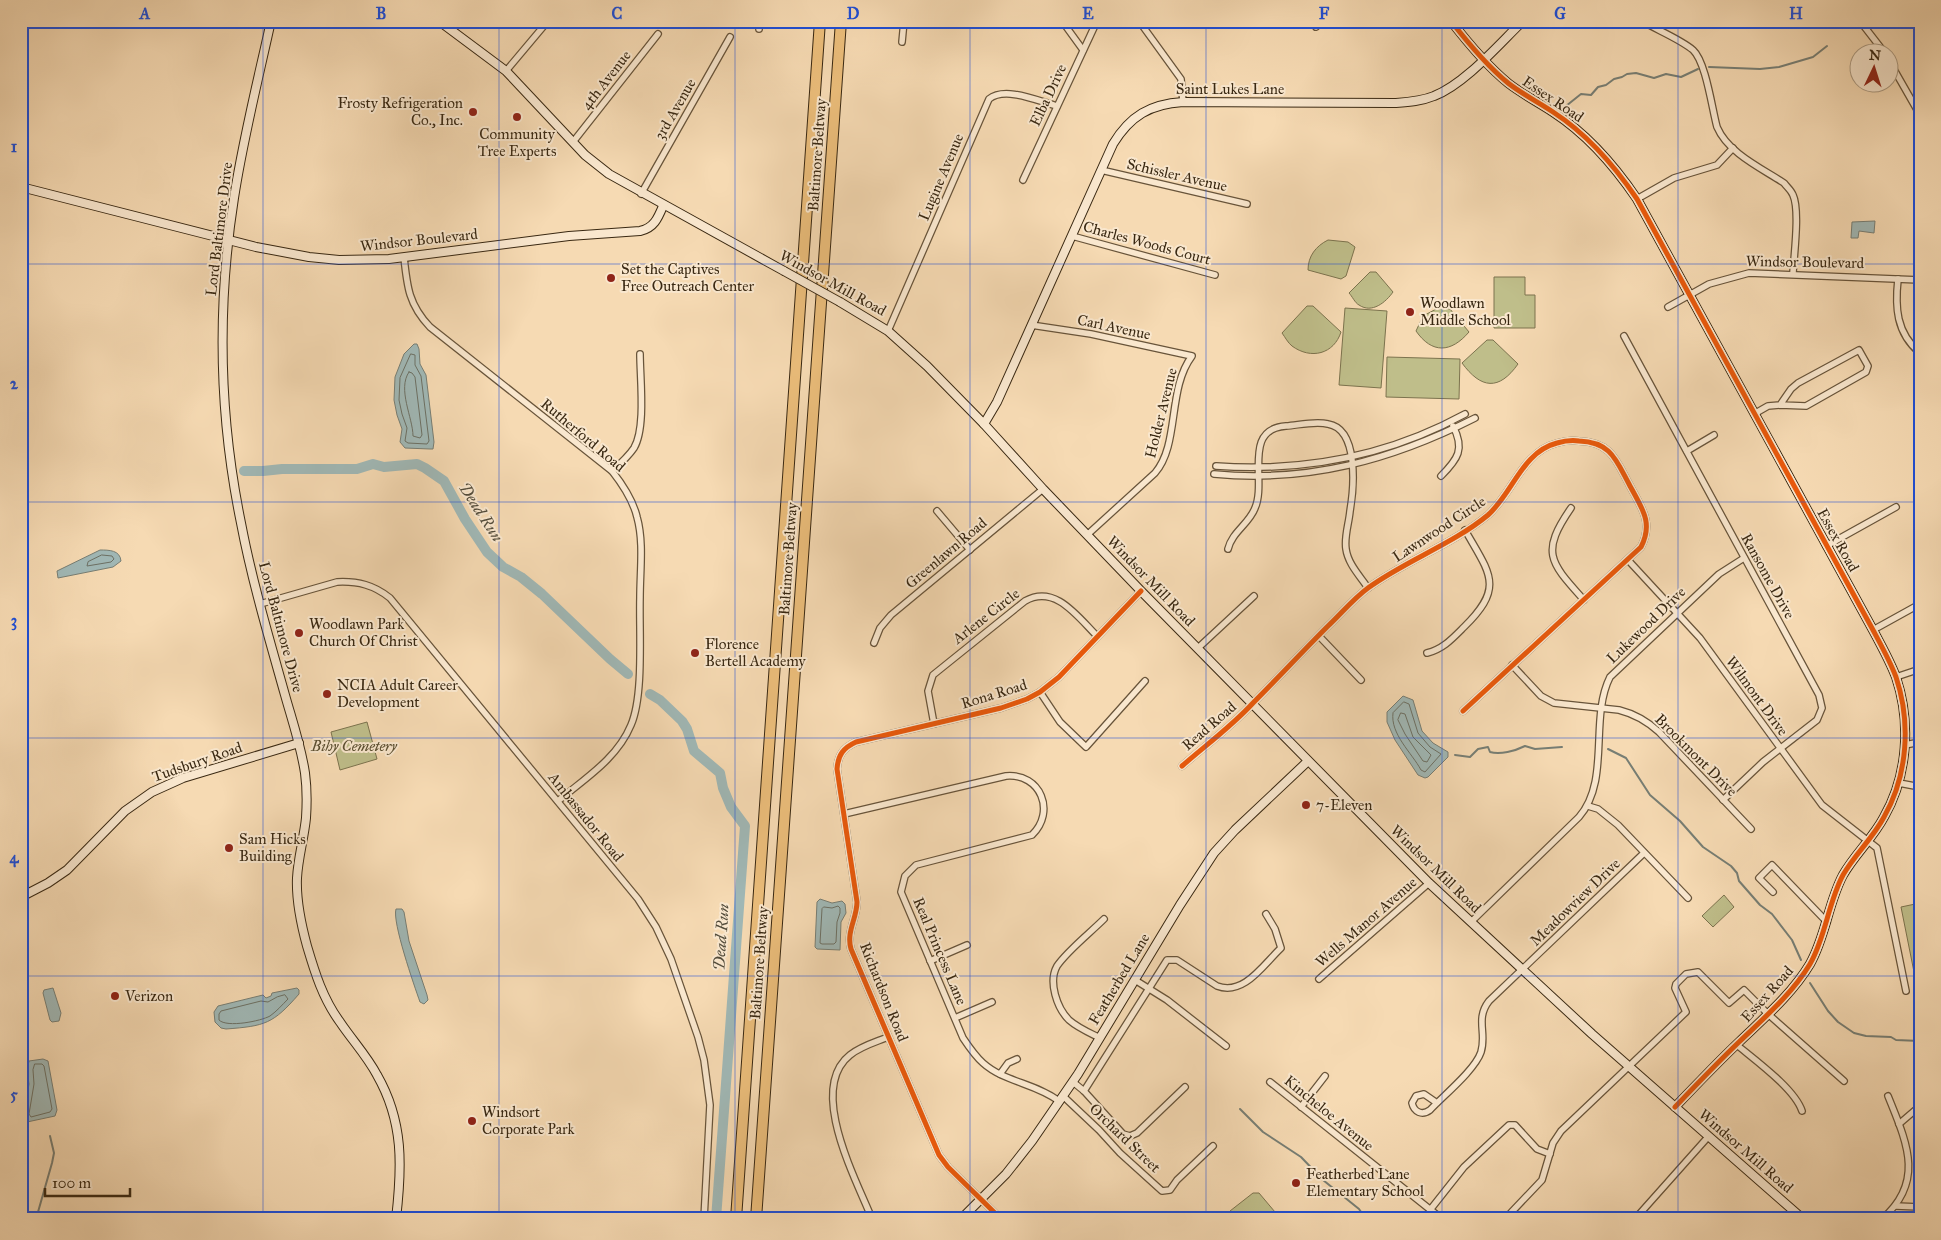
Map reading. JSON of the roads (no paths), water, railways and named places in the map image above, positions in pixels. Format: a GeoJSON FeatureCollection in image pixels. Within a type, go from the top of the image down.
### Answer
{"type":"FeatureCollection","features":[{"type":"Feature","properties":{"kind":"highway","name":"Baltimore Beltway"},"geometry":{"type":"LineString","coordinates":[[736,1219],[820,21]]}},
{"type":"Feature","properties":{"kind":"highway","name":"Baltimore Beltway"},"geometry":{"type":"LineString","coordinates":[[756,1219],[841,21]]}},
{"type":"Feature","properties":{"kind":"main road","name":"Lord Baltimore Drive"},"geometry":{"type":"LineString","coordinates":[[271,21],[240,164],[228,240],[224,278],[222,338],[225,416],[235,494],[249,562],[299,744],[305,773],[306,820],[297,880],[302,924],[323,994],[340,1023],[377,1075],[393,1110],[398,1129],[401,1165],[396,1219]]}},
{"type":"Feature","properties":{"kind":"main road","name":"Windsor Mill Road"},"geometry":{"type":"LineString","coordinates":[[440,21],[506,71],[595,164],[641,194],[840,302],[888,331],[927,366],[984,424],[1043,489],[1141,591],[1429,883],[1522,970],[1708,1137],[1803,1219]]}},
{"type":"Feature","properties":{"kind":"main road","name":"Essex Road"},"geometry":{"type":"LineString","coordinates":[[1451,21],[1483,60],[1508,84],[1553,112],[1581,133],[1611,164],[1637,200],[1873,630],[1896,677],[1903,704],[1905,745],[1899,782],[1886,815],[1843,876],[1817,950],[1810,964],[1796,984],[1768,1014],[1675,1106]]}},
{"type":"Feature","properties":{"kind":"main road","name":"Saint Lukes Lane"},"geometry":{"type":"LineString","coordinates":[[984,424],[993,411],[1113,144],[1128,123],[1150,108],[1161,104],[1183,102],[1408,102],[1423,100],[1443,92],[1460,81],[1523,21]]}},
{"type":"Feature","properties":{"kind":"main road","name":"Windsor Boulevard"},"geometry":{"type":"LineString","coordinates":[[21,187],[280,253],[356,260],[404,258],[585,234],[640,231],[650,228],[654,224],[663,206]]}},
{"type":"Feature","properties":{"kind":"main road","name":"Tudsbury Road"},"geometry":{"type":"LineString","coordinates":[[21,897],[68,870],[125,810],[152,792],[183,778],[299,744]]}},
{"type":"Feature","properties":{"kind":"main road","name":"Featherbed Lane"},"geometry":{"type":"LineString","coordinates":[[961,1219],[1016,1161],[1061,1099],[1214,853],[1235,830],[1308,761]]}},
{"type":"Feature","properties":{"kind":"street"},"geometry":{"type":"LineString","coordinates":[[506,71],[548,21]]}},
{"type":"Feature","properties":{"kind":"street"},"geometry":{"type":"LineString","coordinates":[[759,21],[759,29]]}},
{"type":"Feature","properties":{"kind":"street"},"geometry":{"type":"LineString","coordinates":[[902,42],[904,21]]}},
{"type":"Feature","properties":{"kind":"street"},"geometry":{"type":"LineString","coordinates":[[968,21],[986,23],[993,21]]}},
{"type":"Feature","properties":{"kind":"street"},"geometry":{"type":"LineString","coordinates":[[1062,21],[1082,50]]}},
{"type":"Feature","properties":{"kind":"street","name":"Elba Drive"},"geometry":{"type":"LineString","coordinates":[[1023,180],[1097,21]]}},
{"type":"Feature","properties":{"kind":"street"},"geometry":{"type":"LineString","coordinates":[[1139,21],[1180,79],[1183,102]]}},
{"type":"Feature","properties":{"kind":"street"},"geometry":{"type":"LineString","coordinates":[[1642,21],[1687,46],[1697,54],[1703,68],[1717,127],[1721,136],[1733,148],[1784,183],[1794,196],[1796,210],[1793,273]]}},
{"type":"Feature","properties":{"kind":"street"},"geometry":{"type":"LineString","coordinates":[[1860,21],[1876,42]]}},
{"type":"Feature","properties":{"kind":"street","name":"4th Avenue"},"geometry":{"type":"LineString","coordinates":[[573,142],[658,34]]}},
{"type":"Feature","properties":{"kind":"street","name":"3rd Avenue"},"geometry":{"type":"LineString","coordinates":[[641,194],[730,37]]}},
{"type":"Feature","properties":{"kind":"street"},"geometry":{"type":"LineString","coordinates":[[1898,77],[1920,115]]}},
{"type":"Feature","properties":{"kind":"street","name":"Lugine Avenue"},"geometry":{"type":"LineString","coordinates":[[888,331],[989,99],[1004,92],[1057,106]]}},
{"type":"Feature","properties":{"kind":"street"},"geometry":{"type":"LineString","coordinates":[[1637,200],[1674,178],[1717,165],[1733,148]]}},
{"type":"Feature","properties":{"kind":"street","name":"Schissler Avenue"},"geometry":{"type":"LineString","coordinates":[[1101,170],[1247,204]]}},
{"type":"Feature","properties":{"kind":"street","name":"Charles Woods Court"},"geometry":{"type":"LineString","coordinates":[[1072,236],[1215,274]]}},
{"type":"Feature","properties":{"kind":"street","name":"Rutherford Road"},"geometry":{"type":"LineString","coordinates":[[404,258],[406,278],[416,312],[430,327],[612,471],[632,503],[640,529],[638,699],[631,725],[619,746],[604,763],[558,801]]}},
{"type":"Feature","properties":{"kind":"street","name":"Windsor Boulevard"},"geometry":{"type":"LineString","coordinates":[[1668,307],[1709,284],[1736,275],[1756,272],[1920,280]]}},
{"type":"Feature","properties":{"kind":"street"},"geometry":{"type":"LineString","coordinates":[[1898,279],[1896,303],[1898,320],[1909,341],[1920,353]]}},
{"type":"Feature","properties":{"kind":"street","name":"Carl Avenue"},"geometry":{"type":"LineString","coordinates":[[1031,325],[1091,334],[1192,356]]}},
{"type":"Feature","properties":{"kind":"street","name":"Ransome Drive"},"geometry":{"type":"LineString","coordinates":[[1624,336],[1820,695],[1821,714],[1817,720],[1763,762],[1723,800]]}},
{"type":"Feature","properties":{"kind":"street"},"geometry":{"type":"LineString","coordinates":[[1754,414],[1768,406],[1806,406],[1866,372],[1868,366],[1859,350],[1794,385],[1780,405]]}},
{"type":"Feature","properties":{"kind":"street"},"geometry":{"type":"LineString","coordinates":[[612,471],[630,453],[638,439],[640,420],[640,354]]}},
{"type":"Feature","properties":{"kind":"street","name":"Holder Avenue"},"geometry":{"type":"LineString","coordinates":[[1087,535],[1162,465],[1181,373],[1192,356]]}},
{"type":"Feature","properties":{"kind":"street"},"geometry":{"type":"LineString","coordinates":[[1216,466],[1259,468],[1305,465],[1351,457],[1393,446],[1465,414]]}},
{"type":"Feature","properties":{"kind":"street"},"geometry":{"type":"LineString","coordinates":[[1214,474],[1259,476],[1306,473],[1352,466],[1395,453],[1454,429],[1475,418]]}},
{"type":"Feature","properties":{"kind":"street"},"geometry":{"type":"LineString","coordinates":[[1441,476],[1450,467],[1458,454],[1460,443],[1450,422]]}},
{"type":"Feature","properties":{"kind":"street"},"geometry":{"type":"LineString","coordinates":[[1228,549],[1233,536],[1247,521],[1256,507],[1259,492],[1259,448],[1261,441],[1269,430],[1281,426],[1322,423],[1334,426],[1344,433],[1349,445],[1352,466],[1353,493],[1346,549],[1350,563],[1368,588]]}},
{"type":"Feature","properties":{"kind":"street"},"geometry":{"type":"LineString","coordinates":[[1687,450],[1714,435]]}},
{"type":"Feature","properties":{"kind":"street","name":"Lawnwood Circle"},"geometry":{"type":"LineString","coordinates":[[1252,705],[1368,588],[1465,530],[1495,509],[1524,467],[1540,450],[1558,442],[1589,441],[1603,445],[1610,451],[1645,515],[1647,529],[1644,542],[1637,552],[1463,711]]}},
{"type":"Feature","properties":{"kind":"street","name":"Greenlawn Road"},"geometry":{"type":"LineString","coordinates":[[874,643],[880,628],[891,615],[1043,489]]}},
{"type":"Feature","properties":{"kind":"street"},"geometry":{"type":"LineString","coordinates":[[1826,546],[1896,507]]}},
{"type":"Feature","properties":{"kind":"street"},"geometry":{"type":"LineString","coordinates":[[1571,508],[1555,535],[1552,550],[1555,565],[1559,572],[1584,600]]}},
{"type":"Feature","properties":{"kind":"street"},"geometry":{"type":"LineString","coordinates":[[937,511],[970,550]]}},
{"type":"Feature","properties":{"kind":"street"},"geometry":{"type":"LineString","coordinates":[[1427,654],[1446,644],[1479,613],[1486,601],[1489,587],[1488,572],[1465,530]]}},
{"type":"Feature","properties":{"kind":"street","name":"Lukewood Drive"},"geometry":{"type":"LineString","coordinates":[[1471,922],[1588,806],[1595,782],[1604,692],[1610,677],[1719,574],[1744,558]]}},
{"type":"Feature","properties":{"kind":"street","name":"Wilmont Drive"},"geometry":{"type":"LineString","coordinates":[[1628,560],[1700,638],[1822,804],[1877,848],[1906,991]]}},
{"type":"Feature","properties":{"kind":"street","name":"Ambassador Road"},"geometry":{"type":"LineString","coordinates":[[260,604],[337,582],[363,584],[381,591],[402,610],[645,911],[665,944],[679,979],[698,1037],[709,1092],[710,1117],[704,1219]]}},
{"type":"Feature","properties":{"kind":"street","name":"Rona Road"},"geometry":{"type":"LineString","coordinates":[[904,730],[1015,704],[1040,692],[1059,677],[1141,591]]}},
{"type":"Feature","properties":{"kind":"street","name":"Arlene Circle"},"geometry":{"type":"LineString","coordinates":[[934,724],[928,691],[933,675],[1032,596],[1044,595],[1056,598],[1097,636]]}},
{"type":"Feature","properties":{"kind":"street"},"geometry":{"type":"LineString","coordinates":[[1198,648],[1254,596]]}},
{"type":"Feature","properties":{"kind":"street"},"geometry":{"type":"LineString","coordinates":[[1873,630],[1920,604]]}},
{"type":"Feature","properties":{"kind":"street"},"geometry":{"type":"LineString","coordinates":[[1319,636],[1361,680]]}},
{"type":"Feature","properties":{"kind":"street","name":"Brookmont Drive"},"geometry":{"type":"LineString","coordinates":[[1512,665],[1536,691],[1548,700],[1562,704],[1628,712],[1645,721],[1659,732],[1751,829]]}},
{"type":"Feature","properties":{"kind":"street"},"geometry":{"type":"LineString","coordinates":[[1896,677],[1920,669]]}},
{"type":"Feature","properties":{"kind":"street"},"geometry":{"type":"LineString","coordinates":[[1040,692],[1060,722],[1086,747],[1146,681]]}},
{"type":"Feature","properties":{"kind":"street","name":"Read Road"},"geometry":{"type":"LineString","coordinates":[[1182,766],[1252,705]]}},
{"type":"Feature","properties":{"kind":"street","name":"Richardson Road"},"geometry":{"type":"LineString","coordinates":[[904,730],[856,742],[843,750],[839,756],[837,769],[857,902],[849,942],[939,1155],[948,1167],[1001,1219]]}},
{"type":"Feature","properties":{"kind":"street"},"geometry":{"type":"LineString","coordinates":[[1905,745],[1920,742]]}},
{"type":"Feature","properties":{"kind":"street","name":"Real Princess Lane"},"geometry":{"type":"LineString","coordinates":[[844,814],[1006,776],[1022,777],[1030,780],[1037,787],[1044,806],[1044,816],[1042,824],[1032,835],[923,862],[910,870],[905,876],[901,892],[963,1038],[976,1056],[1000,1074],[1061,1099]]}},
{"type":"Feature","properties":{"kind":"street"},"geometry":{"type":"LineString","coordinates":[[1899,782],[1920,787]]}},
{"type":"Feature","properties":{"kind":"street"},"geometry":{"type":"LineString","coordinates":[[1588,806],[1598,809],[1618,824],[1688,898]]}},
{"type":"Feature","properties":{"kind":"street","name":"Meadowview Drive"},"geometry":{"type":"LineString","coordinates":[[1437,1103],[1477,1061],[1482,1046],[1481,1014],[1485,1007],[1644,853]]}},
{"type":"Feature","properties":{"kind":"street"},"geometry":{"type":"LineString","coordinates":[[1773,892],[1759,878],[1772,865],[1827,922]]}},
{"type":"Feature","properties":{"kind":"street","name":"Wells Manor Avenue"},"geometry":{"type":"LineString","coordinates":[[1319,979],[1429,883]]}},
{"type":"Feature","properties":{"kind":"street"},"geometry":{"type":"LineString","coordinates":[[1084,1091],[1164,963],[1173,959],[1177,960],[1217,986],[1230,989],[1241,986],[1280,948],[1276,929],[1266,914]]}},
{"type":"Feature","properties":{"kind":"street"},"geometry":{"type":"LineString","coordinates":[[1100,1038],[1075,1025],[1064,1013],[1055,991],[1054,976],[1058,965],[1104,919]]}},
{"type":"Feature","properties":{"kind":"street"},"geometry":{"type":"LineString","coordinates":[[930,961],[967,945]]}},
{"type":"Feature","properties":{"kind":"street"},"geometry":{"type":"LineString","coordinates":[[1505,1219],[1542,1180],[1553,1143],[1561,1131],[1686,1012],[1675,988],[1676,984],[1686,974],[1698,972],[1729,1003],[1744,990],[1768,1014],[1844,1081]]}},
{"type":"Feature","properties":{"kind":"street"},"geometry":{"type":"LineString","coordinates":[[1135,980],[1167,1000],[1226,1046]]}},
{"type":"Feature","properties":{"kind":"street"},"geometry":{"type":"LineString","coordinates":[[955,1018],[992,1002]]}},
{"type":"Feature","properties":{"kind":"street"},"geometry":{"type":"LineString","coordinates":[[872,1219],[838,1134],[834,1113],[833,1088],[838,1069],[850,1054],[888,1037]]}},
{"type":"Feature","properties":{"kind":"street"},"geometry":{"type":"LineString","coordinates":[[1737,1044],[1791,1092],[1800,1104],[1802,1111]]}},
{"type":"Feature","properties":{"kind":"street"},"geometry":{"type":"LineString","coordinates":[[1000,1074],[1008,1063],[1017,1059]]}},
{"type":"Feature","properties":{"kind":"street"},"geometry":{"type":"LineString","coordinates":[[1301,1107],[1325,1076]]}},
{"type":"Feature","properties":{"kind":"street"},"geometry":{"type":"LineString","coordinates":[[1072,1082],[1084,1091],[1123,1134],[1130,1136],[1137,1133],[1185,1087]]}},
{"type":"Feature","properties":{"kind":"street","name":"Kincheloe Avenue"},"geometry":{"type":"LineString","coordinates":[[1270,1082],[1442,1219]]}},
{"type":"Feature","properties":{"kind":"street"},"geometry":{"type":"LineString","coordinates":[[1882,1219],[1896,1206],[1907,1184],[1909,1171],[1909,1152],[1888,1096]]}},
{"type":"Feature","properties":{"kind":"street","name":"Orchard Street"},"geometry":{"type":"LineString","coordinates":[[1061,1099],[1099,1130],[1120,1153],[1162,1191],[1170,1190],[1177,1180],[1213,1146]]}},
{"type":"Feature","properties":{"kind":"street"},"geometry":{"type":"LineString","coordinates":[[1900,1124],[1920,1106]]}},
{"type":"Feature","properties":{"kind":"street"},"geometry":{"type":"LineString","coordinates":[[1430,1210],[1464,1167],[1509,1124],[1515,1125],[1537,1148],[1550,1154]]}},
{"type":"Feature","properties":{"kind":"street"},"geometry":{"type":"LineString","coordinates":[[1635,1219],[1708,1137]]}},
{"type":"Feature","properties":{"kind":"street"},"geometry":{"type":"LineString","coordinates":[[1896,1206],[1920,1207]]}},
{"type":"Feature","properties":{"kind":"water"},"geometry":{"type":"Polygon","coordinates":[[[1875,221],[1874,233],[1859,231],[1858,238],[1851,238],[1852,222],[1875,221]]]}},
{"type":"Feature","properties":{"kind":"water"},"geometry":{"type":"Polygon","coordinates":[[[414,344],[417,344],[419,349],[420,364],[426,375],[434,442],[433,449],[405,448],[400,442],[402,429],[394,400],[395,377],[404,354],[414,344]]]}},
{"type":"Feature","properties":{"kind":"water"},"geometry":{"type":"Polygon","coordinates":[[[100,550],[116,553],[121,561],[113,567],[58,578],[57,571],[100,550]]]}},
{"type":"Feature","properties":{"kind":"water"},"geometry":{"type":"Polygon","coordinates":[[[1403,696],[1413,700],[1422,731],[1433,743],[1448,752],[1448,757],[1425,778],[1418,775],[1395,740],[1387,722],[1387,712],[1403,696]]]}},
{"type":"Feature","properties":{"kind":"water"},"geometry":{"type":"Polygon","coordinates":[[[820,899],[832,903],[842,901],[845,904],[846,913],[841,922],[840,950],[817,949],[815,947],[817,902],[820,899]]]}},
{"type":"Feature","properties":{"kind":"water"},"geometry":{"type":"Polygon","coordinates":[[[396,909],[402,909],[404,912],[409,941],[427,995],[428,1000],[424,1004],[420,1002],[404,954],[397,927],[396,909]]]}},
{"type":"Feature","properties":{"kind":"water"},"geometry":{"type":"Polygon","coordinates":[[[53,988],[61,1013],[59,1021],[52,1022],[43,993],[44,990],[53,988]]]}},
{"type":"Feature","properties":{"kind":"water"},"geometry":{"type":"Polygon","coordinates":[[[297,988],[299,994],[282,1012],[267,1022],[259,1025],[226,1029],[221,1028],[215,1022],[214,1012],[218,1006],[263,995],[266,998],[271,996],[272,993],[297,988]]]}},
{"type":"Feature","properties":{"kind":"water"},"geometry":{"type":"Polygon","coordinates":[[[43,1059],[48,1061],[57,1110],[55,1116],[27,1122],[24,1113],[29,1084],[27,1071],[29,1061],[43,1059]]]}},
{"type":"Feature","properties":{"kind":"waterway"},"geometry":{"type":"LineString","coordinates":[[1709,67],[1760,69],[1779,67],[1813,57],[1827,46]]}},
{"type":"Feature","properties":{"kind":"waterway"},"geometry":{"type":"LineString","coordinates":[[1566,106],[1581,94],[1591,95],[1598,87],[1627,74],[1636,73],[1654,78],[1666,74],[1681,77],[1698,69]]}},
{"type":"Feature","properties":{"kind":"waterway","name":"Dead Run"},"geometry":{"type":"LineString","coordinates":[[244,471],[357,469],[373,464],[384,467],[417,464],[425,468],[444,481],[465,519],[487,552],[503,567],[521,577],[542,594],[628,674]]}},
{"type":"Feature","properties":{"kind":"waterway","name":"Dead Run"},"geometry":{"type":"LineString","coordinates":[[650,694],[660,700],[682,721],[687,729],[694,751],[720,773],[723,788],[731,807],[745,826],[716,1219]]}},
{"type":"Feature","properties":{"kind":"waterway"},"geometry":{"type":"LineString","coordinates":[[1455,755],[1470,757],[1478,749],[1488,747],[1490,752],[1498,753],[1512,751],[1525,746],[1535,749],[1562,747]]}},
{"type":"Feature","properties":{"kind":"waterway"},"geometry":{"type":"LineString","coordinates":[[1608,749],[1626,758],[1650,795],[1680,821],[1703,847],[1731,866],[1737,873],[1739,881],[1760,905],[1772,914],[1792,940],[1801,960]]}},
{"type":"Feature","properties":{"kind":"waterway"},"geometry":{"type":"LineString","coordinates":[[1810,983],[1828,1011],[1838,1022],[1854,1033],[1866,1036],[1891,1037],[1896,1040],[1920,1041]]}},
{"type":"Feature","properties":{"kind":"waterway"},"geometry":{"type":"LineString","coordinates":[[1240,1109],[1263,1132],[1301,1157],[1323,1180],[1359,1209],[1366,1219]]}},
{"type":"Feature","properties":{"kind":"waterway"},"geometry":{"type":"LineString","coordinates":[[36,1219],[54,1153],[50,1136]]}},
{"type":"Feature","properties":{"kind":"place","name":"Frosty Refrigeration Co., Inc."},"geometry":{"type":"Point","coordinates":[473,112]}},
{"type":"Feature","properties":{"kind":"place","name":"Community Tree Experts"},"geometry":{"type":"Point","coordinates":[517,117]}},
{"type":"Feature","properties":{"kind":"place","name":"Set the Captives Free Outreach Center"},"geometry":{"type":"Point","coordinates":[611,278]}},
{"type":"Feature","properties":{"kind":"place","name":"Woodlawn Middle School"},"geometry":{"type":"Point","coordinates":[1410,312]}},
{"type":"Feature","properties":{"kind":"place","name":"Woodlawn Park Church Of Christ"},"geometry":{"type":"Point","coordinates":[299,633]}},
{"type":"Feature","properties":{"kind":"place","name":"Florence Bertell Academy"},"geometry":{"type":"Point","coordinates":[695,653]}},
{"type":"Feature","properties":{"kind":"place","name":"NCIA Adult Career Development"},"geometry":{"type":"Point","coordinates":[327,694]}},
{"type":"Feature","properties":{"kind":"place","name":"7-Eleven"},"geometry":{"type":"Point","coordinates":[1306,805]}},
{"type":"Feature","properties":{"kind":"place","name":"Sam Hicks Building"},"geometry":{"type":"Point","coordinates":[229,848]}},
{"type":"Feature","properties":{"kind":"place","name":"Verizon"},"geometry":{"type":"Point","coordinates":[115,996]}},
{"type":"Feature","properties":{"kind":"place","name":"Windsort Corporate Park"},"geometry":{"type":"Point","coordinates":[472,1121]}},
{"type":"Feature","properties":{"kind":"place","name":"Featherbed Lane Elementary School"},"geometry":{"type":"Point","coordinates":[1296,1183]}},
{"type":"Feature","properties":{"kind":"park label","name":"Bihy Cemetery"},"geometry":{"type":"Point","coordinates":[354,746]}}]}
